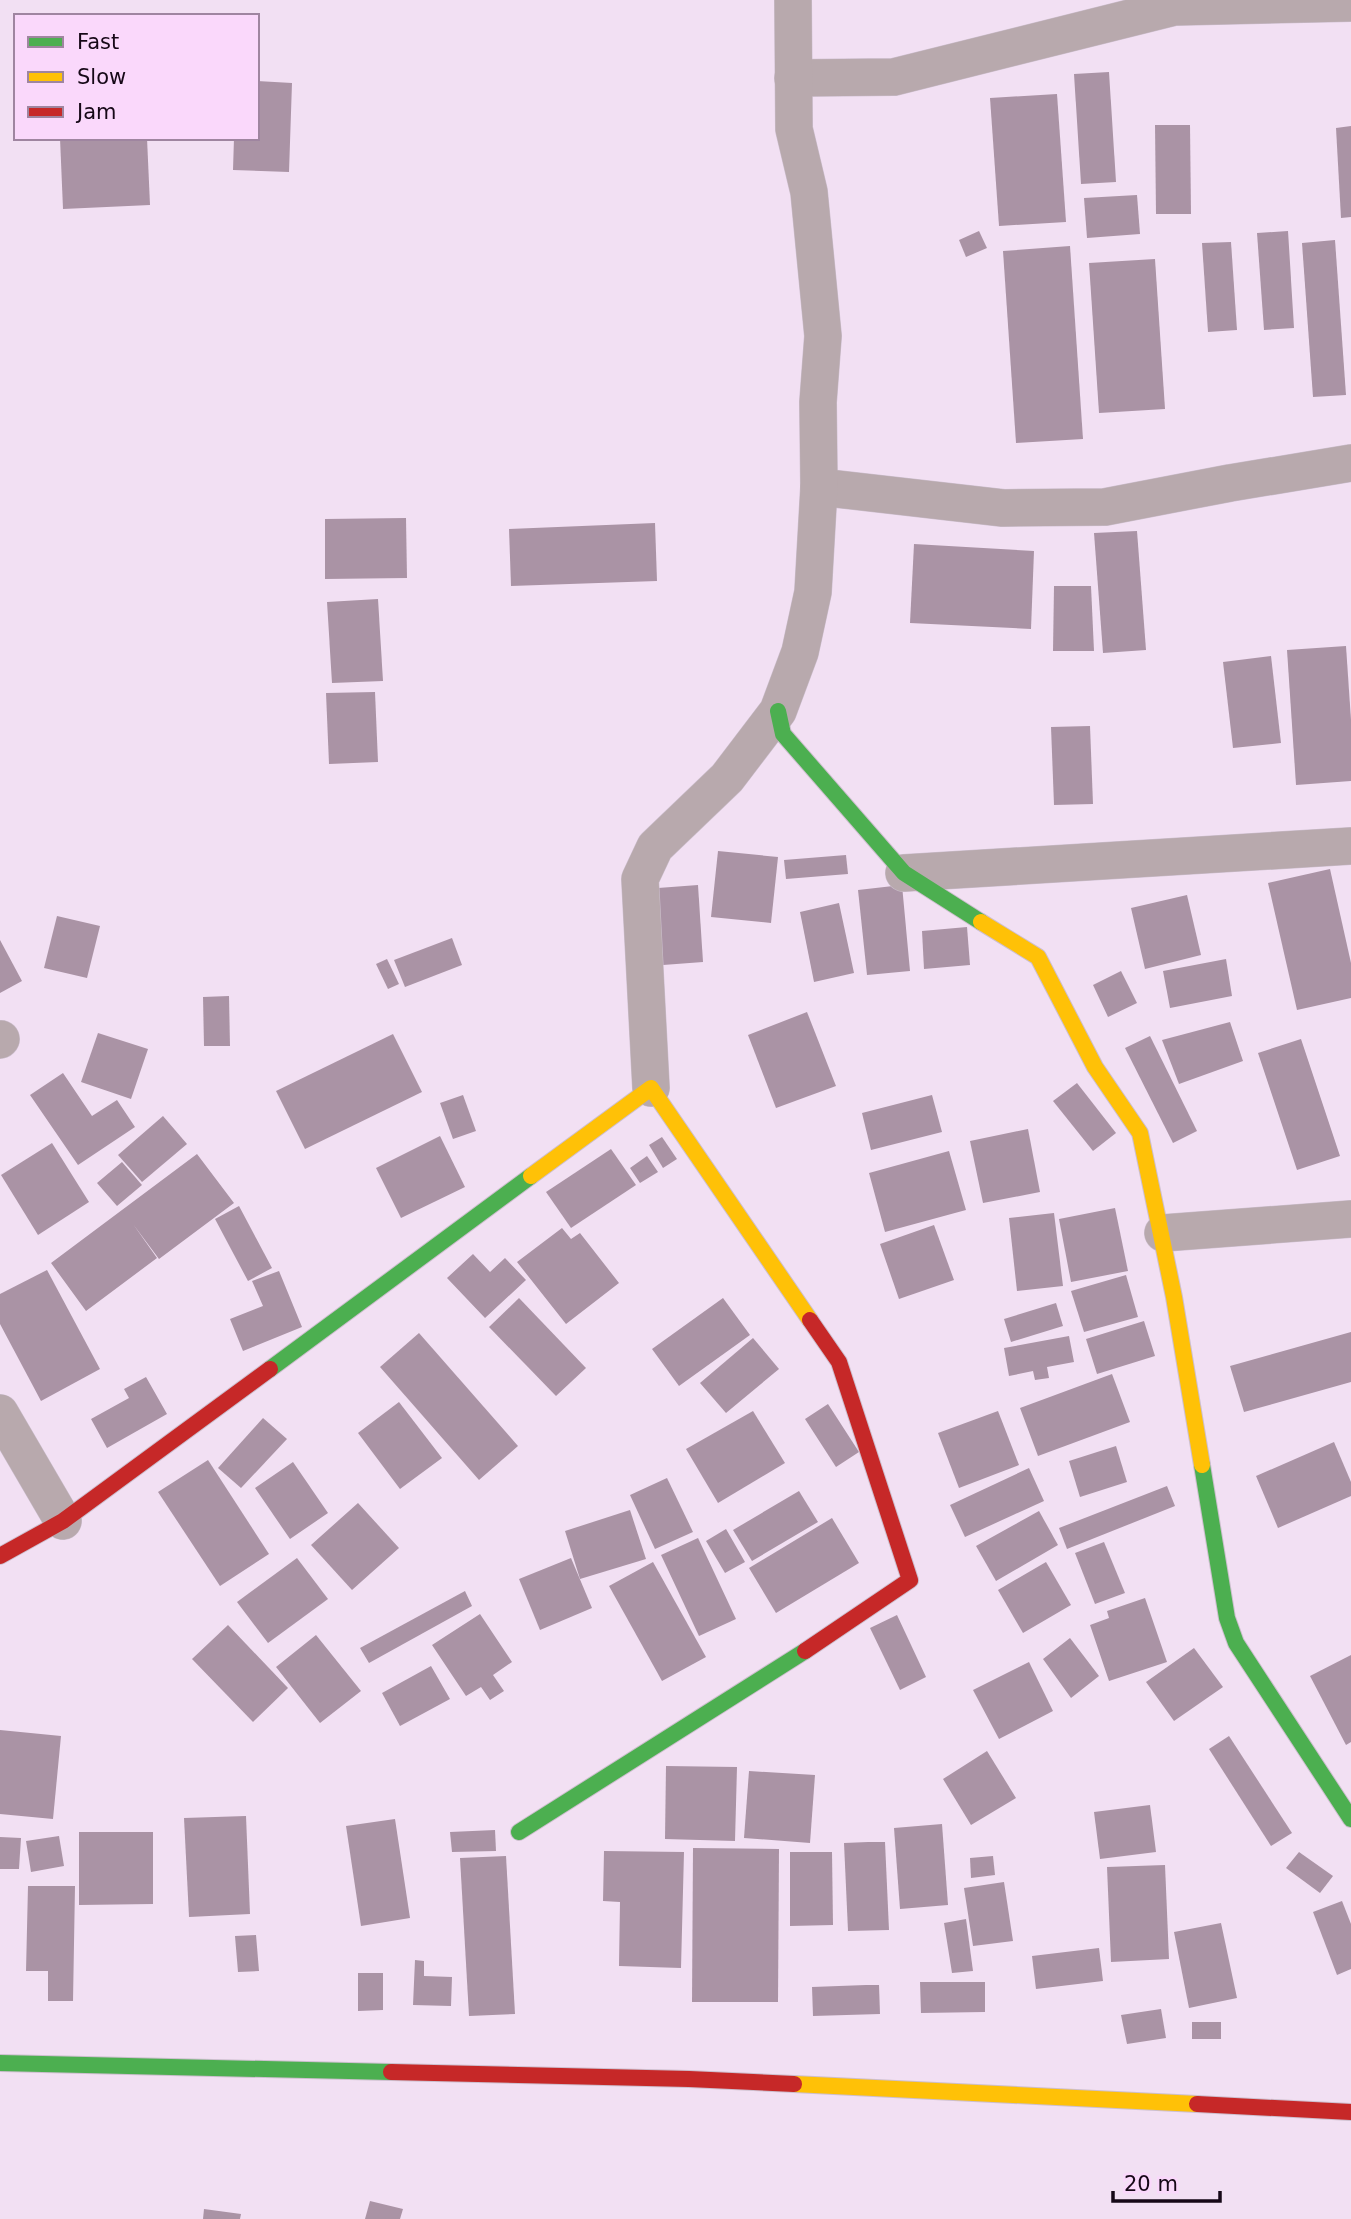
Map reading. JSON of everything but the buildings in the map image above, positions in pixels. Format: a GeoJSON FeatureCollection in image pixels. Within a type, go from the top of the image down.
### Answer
{"type":"FeatureCollection","features":[{"type":"Feature","properties":{"kind":"street"},"geometry":{"type":"LineString","coordinates":[[519,1832],[772,1674],[910,1580],[839,1362],[651,1088],[640,879],[655,847],[727,778],[778,710],[800,652],[813,592],[819,487],[818,402],[823,336],[809,192],[794,129],[793,0]]}},
{"type":"Feature","properties":{"kind":"street"},"geometry":{"type":"LineString","coordinates":[[793,78],[894,77],[1174,7],[1351,3]]}},
{"type":"Feature","properties":{"kind":"street"},"geometry":{"type":"LineString","coordinates":[[819,487],[1003,508],[1105,507],[1351,463]]}},
{"type":"Feature","properties":{"kind":"street"},"geometry":{"type":"LineString","coordinates":[[778,710],[783,734],[904,873],[1038,957],[1095,1067],[1140,1133],[1163,1233],[1227,1618],[1236,1643],[1351,1819]]}},
{"type":"Feature","properties":{"kind":"street"},"geometry":{"type":"LineString","coordinates":[[904,873],[1351,846]]}},
{"type":"Feature","properties":{"kind":"street"},"geometry":{"type":"LineString","coordinates":[[0,1556],[63,1521],[651,1088]]}},
{"type":"Feature","properties":{"kind":"street"},"geometry":{"type":"LineString","coordinates":[[1163,1233],[1351,1219]]}},
{"type":"Feature","properties":{"kind":"street"},"geometry":{"type":"LineString","coordinates":[[0,1413],[63,1521]]}},
{"type":"Feature","properties":{"kind":"street"},"geometry":{"type":"LineString","coordinates":[[0,2063],[689,2079],[1351,2112]]}},
{"type":"Feature","properties":{"kind":"traffic: fast"},"geometry":{"type":"LineString","coordinates":[[778,711],[783,734],[904,873],[981,922]]}},
{"type":"Feature","properties":{"kind":"traffic: fast"},"geometry":{"type":"LineString","coordinates":[[270,1369],[531,1176]]}},
{"type":"Feature","properties":{"kind":"traffic: fast"},"geometry":{"type":"LineString","coordinates":[[1202,1465],[1227,1618],[1236,1643],[1351,1819]]}},
{"type":"Feature","properties":{"kind":"traffic: fast"},"geometry":{"type":"LineString","coordinates":[[519,1832],[805,1651]]}},
{"type":"Feature","properties":{"kind":"traffic: fast"},"geometry":{"type":"LineString","coordinates":[[0,2063],[391,2072]]}},
{"type":"Feature","properties":{"kind":"traffic: slow"},"geometry":{"type":"LineString","coordinates":[[981,922],[1038,957],[1095,1067],[1140,1133],[1174,1297],[1202,1465]]}},
{"type":"Feature","properties":{"kind":"traffic: slow"},"geometry":{"type":"LineString","coordinates":[[531,1176],[651,1088],[810,1320]]}},
{"type":"Feature","properties":{"kind":"traffic: slow"},"geometry":{"type":"LineString","coordinates":[[794,2084],[1197,2104]]}},
{"type":"Feature","properties":{"kind":"traffic: jam"},"geometry":{"type":"LineString","coordinates":[[805,1651],[910,1580],[839,1362],[810,1320]]}},
{"type":"Feature","properties":{"kind":"traffic: jam"},"geometry":{"type":"LineString","coordinates":[[0,1556],[63,1521],[270,1369]]}},
{"type":"Feature","properties":{"kind":"traffic: jam"},"geometry":{"type":"LineString","coordinates":[[391,2072],[794,2084]]}},
{"type":"Feature","properties":{"kind":"traffic: jam"},"geometry":{"type":"LineString","coordinates":[[1197,2104],[1351,2112]]}}]}
